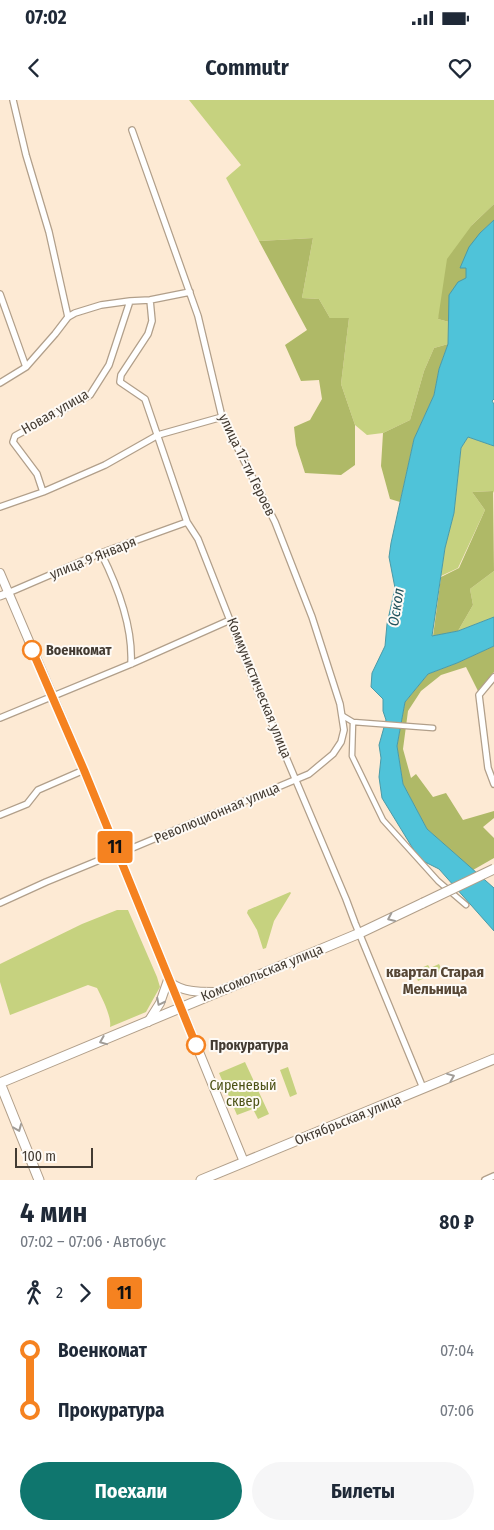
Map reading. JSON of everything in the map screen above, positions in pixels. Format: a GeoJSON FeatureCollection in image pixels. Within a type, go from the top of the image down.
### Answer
{"type":"FeatureCollection","features":[{"type":"Feature","properties":{"kind":"main road"},"geometry":{"type":"LineString","coordinates":[[0,573],[4,594],[84,770],[168,980],[244,1162]]}},
{"type":"Feature","properties":{"kind":"main road","name":"Комсомольская улица"},"geometry":{"type":"LineString","coordinates":[[0,1083],[148,1022],[214,992],[360,933],[494,869]]}},
{"type":"Feature","properties":{"kind":"main road"},"geometry":{"type":"LineString","coordinates":[[168,980],[177,987],[195,992],[214,992]]}},
{"type":"Feature","properties":{"kind":"main road"},"geometry":{"type":"LineString","coordinates":[[148,1022],[160,1003],[168,980]]}},
{"type":"Feature","properties":{"kind":"main road","name":"Октябрьская улица"},"geometry":{"type":"LineString","coordinates":[[201,1180],[494,1059]]}},
{"type":"Feature","properties":{"kind":"main road"},"geometry":{"type":"LineString","coordinates":[[0,1083],[39,1180]]}},
{"type":"Feature","properties":{"kind":"street"},"geometry":{"type":"LineString","coordinates":[[13,100],[26,155],[49,232],[68,317]]}},
{"type":"Feature","properties":{"kind":"street","name":"улица 17-ти Героев"},"geometry":{"type":"LineString","coordinates":[[132,130],[198,316],[222,417],[275,522],[312,617],[343,716],[343,736],[333,754],[309,774],[296,779]]}},
{"type":"Feature","properties":{"kind":"street"},"geometry":{"type":"LineString","coordinates":[[0,382],[26,367],[68,317],[101,305],[150,300],[190,292]]}},
{"type":"Feature","properties":{"kind":"street"},"geometry":{"type":"LineString","coordinates":[[0,294],[26,367]]}},
{"type":"Feature","properties":{"kind":"street","name":"Коммунистическая улица"},"geometry":{"type":"LineString","coordinates":[[150,300],[152,321],[148,334],[121,376],[120,382],[145,399],[187,522],[198,539],[423,1088]]}},
{"type":"Feature","properties":{"kind":"street","name":"Новая улица"},"geometry":{"type":"LineString","coordinates":[[43,492],[38,474],[13,442],[15,436],[90,395],[109,365],[130,301]]}},
{"type":"Feature","properties":{"kind":"street"},"geometry":{"type":"LineString","coordinates":[[0,507],[43,492],[105,465],[158,435],[222,417]]}},
{"type":"Feature","properties":{"kind":"street","name":"улица 9 Января"},"geometry":{"type":"LineString","coordinates":[[4,594],[101,553],[187,522]]}},
{"type":"Feature","properties":{"kind":"street"},"geometry":{"type":"LineString","coordinates":[[101,553],[125,613],[132,649],[131,664]]}},
{"type":"Feature","properties":{"kind":"street"},"geometry":{"type":"LineString","coordinates":[[0,718],[131,664],[230,620]]}},
{"type":"Feature","properties":{"kind":"street"},"geometry":{"type":"LineString","coordinates":[[494,677],[479,695],[488,768],[494,784]]}},
{"type":"Feature","properties":{"kind":"street"},"geometry":{"type":"LineString","coordinates":[[343,716],[353,722],[433,728]]}},
{"type":"Feature","properties":{"kind":"street"},"geometry":{"type":"LineString","coordinates":[[353,722],[352,756],[383,820],[438,881],[466,906]]}},
{"type":"Feature","properties":{"kind":"street"},"geometry":{"type":"LineString","coordinates":[[0,815],[26,804],[38,790],[84,770]]}},
{"type":"Feature","properties":{"kind":"street","name":"Революционная улица"},"geometry":{"type":"LineString","coordinates":[[0,903],[46,882],[106,857],[118,854],[296,779]]}},
{"type":"Feature","properties":{"kind":"street"},"geometry":{"type":"LineString","coordinates":[[485,1180],[494,1176]]}},
{"type":"Feature","properties":{"kind":"green space"},"geometry":{"type":"Polygon","coordinates":[[[189,100],[494,100],[494,204],[472,225],[438,319],[449,322],[448,344],[434,348],[424,371],[410,420],[383,433],[367,435],[355,425],[341,384],[349,318],[330,318],[319,299],[302,298],[313,238],[259,241],[226,178],[241,165],[189,100]]]}},
{"type":"Feature","properties":{"kind":"green space"},"geometry":{"type":"Polygon","coordinates":[[[494,204],[494,220],[480,233],[461,268],[466,268],[466,278],[449,295],[449,322],[438,319],[447,259],[472,225],[494,204]]]}},
{"type":"Feature","properties":{"kind":"green space"},"geometry":{"type":"Polygon","coordinates":[[[313,238],[302,298],[319,299],[330,318],[349,318],[341,384],[355,425],[355,465],[341,475],[305,473],[296,445],[294,427],[310,420],[322,399],[319,380],[301,381],[285,345],[307,330],[259,241],[313,238]]]}},
{"type":"Feature","properties":{"kind":"green space"},"geometry":{"type":"Polygon","coordinates":[[[448,344],[439,369],[434,395],[414,439],[400,502],[390,499],[381,466],[383,433],[410,420],[424,371],[434,348],[448,344]]]}},
{"type":"Feature","properties":{"kind":"green space"},"geometry":{"type":"Polygon","coordinates":[[[468,437],[494,446],[494,493],[493,491],[472,492],[485,510],[458,568],[441,576],[445,548],[454,513],[461,448],[468,437]]]}},
{"type":"Feature","properties":{"kind":"green space"},"geometry":{"type":"Polygon","coordinates":[[[493,491],[494,571],[470,589],[473,605],[458,631],[433,636],[441,577],[459,568],[485,510],[472,492],[493,491]]]}},
{"type":"Feature","properties":{"kind":"green space"},"geometry":{"type":"Polygon","coordinates":[[[494,571],[494,617],[458,631],[473,605],[470,589],[494,571]]]}},
{"type":"Feature","properties":{"kind":"green space"},"geometry":{"type":"Polygon","coordinates":[[[494,646],[494,672],[478,691],[466,667],[441,675],[421,691],[408,711],[403,749],[411,778],[416,774],[433,797],[446,793],[463,820],[494,811],[494,818],[483,827],[494,838],[494,858],[473,870],[427,829],[403,784],[397,746],[405,702],[428,674],[494,646]]]}},
{"type":"Feature","properties":{"kind":"green space"},"geometry":{"type":"Polygon","coordinates":[[[290,892],[274,921],[266,948],[263,949],[257,930],[247,913],[248,910],[290,892]]]}},
{"type":"Feature","properties":{"kind":"green space"},"geometry":{"type":"Polygon","coordinates":[[[117,910],[128,910],[160,987],[146,1012],[110,1027],[108,1013],[97,988],[88,985],[10,1015],[0,982],[0,964],[82,924],[117,910]]]}},
{"type":"Feature","properties":{"kind":"green space"},"geometry":{"type":"Polygon","coordinates":[[[439,964],[442,970],[418,981],[414,971],[428,965],[430,968],[439,964]]]}},
{"type":"Feature","properties":{"kind":"green space","name":"Сиреневый сквер"},"geometry":{"type":"Polygon","coordinates":[[[245,1062],[269,1114],[258,1119],[253,1109],[237,1115],[219,1073],[245,1062]]]}},
{"type":"Feature","properties":{"kind":"green space"},"geometry":{"type":"Polygon","coordinates":[[[288,1067],[297,1094],[290,1097],[280,1070],[288,1067]]]}},
{"type":"Feature","properties":{"kind":"water","name":"Оскол"},"geometry":{"type":"Polygon","coordinates":[[[494,220],[494,399],[492,401],[494,404],[494,446],[468,437],[461,448],[454,513],[445,548],[432,636],[458,631],[494,617],[494,646],[428,674],[405,702],[397,746],[403,784],[427,829],[494,888],[494,931],[439,869],[423,861],[415,852],[382,798],[379,777],[381,758],[379,745],[386,720],[383,711],[383,699],[371,687],[372,673],[385,646],[387,624],[395,588],[389,557],[414,439],[434,395],[439,369],[448,344],[449,295],[458,282],[466,278],[466,268],[460,268],[469,247],[494,220]]]}},
{"type":"Feature","properties":{"kind":"bus line","name":"11"},"geometry":{"type":"LineString","coordinates":[[32,650],[84,770],[196,1045]]}},
{"type":"Feature","properties":{"kind":"place","name":"Военкомат"},"geometry":{"type":"Point","coordinates":[32,650]}},
{"type":"Feature","properties":{"kind":"place","name":"Прокуратура"},"geometry":{"type":"Point","coordinates":[196,1045]}},
{"type":"Feature","properties":{"kind":"district","name":"квартал Старая Мельница"},"geometry":{"type":"Point","coordinates":[435,980]}}]}
